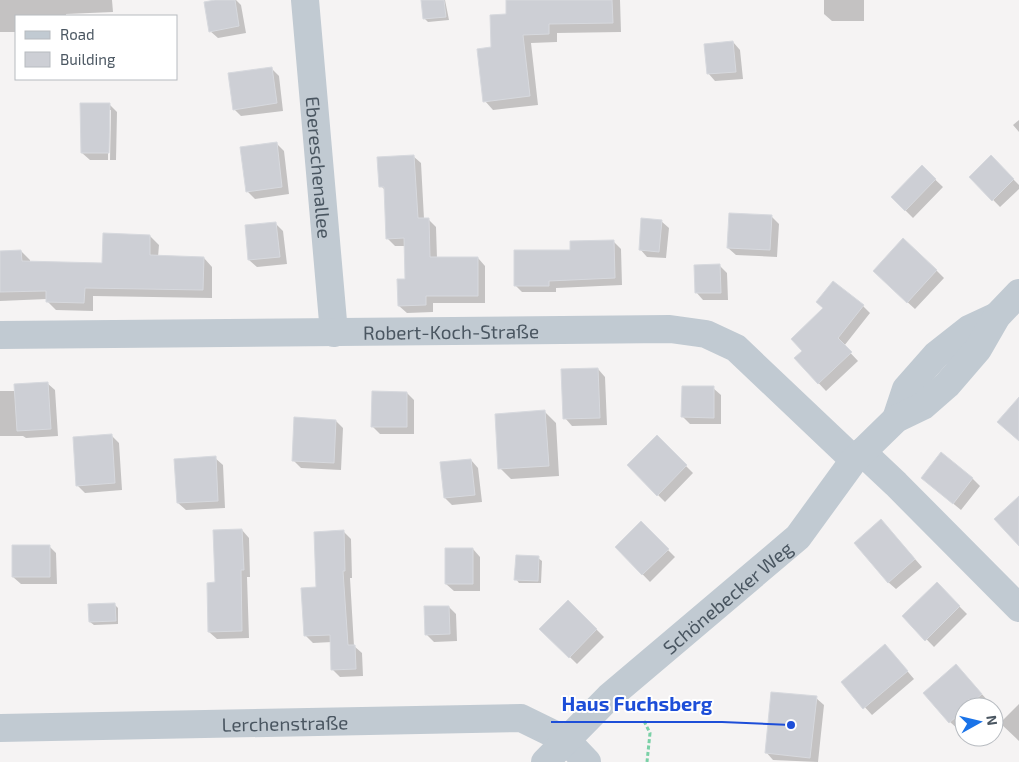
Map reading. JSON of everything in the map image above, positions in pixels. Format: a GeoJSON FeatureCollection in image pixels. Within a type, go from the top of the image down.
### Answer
{"type":"FeatureCollection","features":[{"type":"Feature","properties":{"kind":"street","name":"Ebereschenallee"},"geometry":{"type":"LineString","coordinates":[[305,0],[334,332]]}},
{"type":"Feature","properties":{"kind":"street","name":"Schönebecker Weg"},"geometry":{"type":"LineString","coordinates":[[545,762],[609,697],[798,537],[858,456],[896,419],[906,389],[936,355],[969,329],[997,316],[1019,293]]}},
{"type":"Feature","properties":{"kind":"street","name":"Robert-Koch-Straße"},"geometry":{"type":"LineString","coordinates":[[0,335],[670,329],[706,334],[736,348],[858,456],[896,484],[1019,608]]}},
{"type":"Feature","properties":{"kind":"street","name":"Lerchenstraße"},"geometry":{"type":"LineString","coordinates":[[0,728],[521,718],[566,740]]}},
{"type":"Feature","properties":{"kind":"street"},"geometry":{"type":"LineString","coordinates":[[566,740],[587,762]]}},
{"type":"Feature","properties":{"kind":"path"},"geometry":{"type":"LineString","coordinates":[[644,721],[650,733],[647,762]]}},
{"type":"Feature","properties":{"kind":"building"},"geometry":{"type":"Polygon","coordinates":[[[235,0],[239,26],[209,32],[204,2],[235,0]]]}},
{"type":"Feature","properties":{"kind":"building"},"geometry":{"type":"Polygon","coordinates":[[[421,0],[444,0],[446,17],[423,19],[421,0]]]}},
{"type":"Feature","properties":{"kind":"building"},"geometry":{"type":"Polygon","coordinates":[[[506,0],[612,0],[613,23],[549,24],[549,34],[523,35],[530,96],[483,102],[477,49],[491,47],[490,15],[506,14],[506,0]]]}},
{"type":"Feature","properties":{"kind":"building"},"geometry":{"type":"Polygon","coordinates":[[[733,41],[736,72],[707,74],[704,44],[733,41]]]}},
{"type":"Feature","properties":{"kind":"building"},"geometry":{"type":"Polygon","coordinates":[[[272,67],[277,103],[233,110],[228,73],[272,67]]]}},
{"type":"Feature","properties":{"kind":"building"},"geometry":{"type":"Polygon","coordinates":[[[80,103],[110,103],[109,153],[81,153],[80,103]]]}},
{"type":"Feature","properties":{"kind":"building"},"geometry":{"type":"Polygon","coordinates":[[[277,142],[282,187],[246,192],[240,147],[277,142]]]}},
{"type":"Feature","properties":{"kind":"building"},"geometry":{"type":"Polygon","coordinates":[[[414,155],[418,218],[429,218],[430,257],[478,257],[478,296],[426,296],[426,305],[398,306],[397,279],[405,279],[404,238],[386,239],[384,187],[379,187],[377,157],[414,155]]]}},
{"type":"Feature","properties":{"kind":"building"},"geometry":{"type":"Polygon","coordinates":[[[991,155],[1014,179],[992,201],[969,177],[991,155]]]}},
{"type":"Feature","properties":{"kind":"building"},"geometry":{"type":"Polygon","coordinates":[[[922,165],[936,179],[905,211],[891,197],[922,165]]]}},
{"type":"Feature","properties":{"kind":"building"},"geometry":{"type":"Polygon","coordinates":[[[729,213],[772,215],[770,250],[727,248],[729,213]]]}},
{"type":"Feature","properties":{"kind":"building"},"geometry":{"type":"Polygon","coordinates":[[[641,218],[662,220],[659,252],[639,250],[641,218]]]}},
{"type":"Feature","properties":{"kind":"building"},"geometry":{"type":"Polygon","coordinates":[[[276,222],[280,257],[248,260],[245,225],[276,222]]]}},
{"type":"Feature","properties":{"kind":"building"},"geometry":{"type":"Polygon","coordinates":[[[103,233],[150,235],[150,255],[204,257],[203,290],[85,288],[84,303],[46,302],[46,291],[0,292],[0,251],[21,250],[22,261],[102,263],[103,233]]]}},
{"type":"Feature","properties":{"kind":"building"},"geometry":{"type":"Polygon","coordinates":[[[903,238],[937,270],[907,303],[873,271],[903,238]]]}},
{"type":"Feature","properties":{"kind":"building"},"geometry":{"type":"Polygon","coordinates":[[[614,240],[615,278],[549,281],[549,286],[514,286],[514,250],[570,250],[570,241],[614,240]]]}},
{"type":"Feature","properties":{"kind":"building"},"geometry":{"type":"Polygon","coordinates":[[[720,264],[721,293],[695,293],[694,265],[720,264]]]}},
{"type":"Feature","properties":{"kind":"building"},"geometry":{"type":"Polygon","coordinates":[[[833,281],[864,305],[838,338],[852,352],[818,384],[794,358],[802,351],[791,339],[823,308],[816,302],[833,281]]]}},
{"type":"Feature","properties":{"kind":"building"},"geometry":{"type":"Polygon","coordinates":[[[598,368],[600,418],[563,419],[561,369],[598,368]]]}},
{"type":"Feature","properties":{"kind":"building"},"geometry":{"type":"Polygon","coordinates":[[[48,382],[51,429],[17,431],[14,384],[48,382]]]}},
{"type":"Feature","properties":{"kind":"building"},"geometry":{"type":"Polygon","coordinates":[[[682,386],[714,386],[714,418],[681,417],[682,386]]]}},
{"type":"Feature","properties":{"kind":"building"},"geometry":{"type":"Polygon","coordinates":[[[372,391],[407,392],[407,427],[371,427],[372,391]]]}},
{"type":"Feature","properties":{"kind":"building"},"geometry":{"type":"Polygon","coordinates":[[[1019,397],[1019,441],[997,422],[1019,397]]]}},
{"type":"Feature","properties":{"kind":"building"},"geometry":{"type":"Polygon","coordinates":[[[545,410],[549,466],[498,469],[495,414],[545,410]]]}},
{"type":"Feature","properties":{"kind":"building"},"geometry":{"type":"Polygon","coordinates":[[[294,417],[336,420],[334,463],[292,461],[294,417]]]}},
{"type":"Feature","properties":{"kind":"building"},"geometry":{"type":"Polygon","coordinates":[[[112,434],[115,483],[76,486],[73,437],[112,434]]]}},
{"type":"Feature","properties":{"kind":"building"},"geometry":{"type":"Polygon","coordinates":[[[657,435],[687,465],[657,496],[627,465],[657,435]]]}},
{"type":"Feature","properties":{"kind":"building"},"geometry":{"type":"Polygon","coordinates":[[[941,452],[973,478],[953,504],[921,478],[941,452]]]}},
{"type":"Feature","properties":{"kind":"building"},"geometry":{"type":"Polygon","coordinates":[[[216,456],[218,501],[177,503],[174,459],[216,456]]]}},
{"type":"Feature","properties":{"kind":"building"},"geometry":{"type":"Polygon","coordinates":[[[471,459],[475,495],[444,498],[440,462],[471,459]]]}},
{"type":"Feature","properties":{"kind":"building"},"geometry":{"type":"Polygon","coordinates":[[[1019,496],[1019,546],[994,519],[1019,496]]]}},
{"type":"Feature","properties":{"kind":"building"},"geometry":{"type":"Polygon","coordinates":[[[881,519],[915,559],[888,583],[854,543],[881,519]]]}},
{"type":"Feature","properties":{"kind":"building"},"geometry":{"type":"Polygon","coordinates":[[[641,521],[669,549],[642,575],[615,547],[641,521]]]}},
{"type":"Feature","properties":{"kind":"building"},"geometry":{"type":"Polygon","coordinates":[[[242,529],[244,570],[241,570],[242,631],[208,632],[207,583],[215,582],[213,530],[242,529]]]}},
{"type":"Feature","properties":{"kind":"building"},"geometry":{"type":"Polygon","coordinates":[[[344,530],[345,571],[343,571],[348,645],[355,645],[356,669],[331,670],[330,635],[304,636],[301,588],[316,587],[314,532],[344,530]]]}},
{"type":"Feature","properties":{"kind":"building"},"geometry":{"type":"Polygon","coordinates":[[[12,545],[50,545],[50,577],[12,577],[12,545]]]}},
{"type":"Feature","properties":{"kind":"building"},"geometry":{"type":"Polygon","coordinates":[[[445,548],[473,548],[473,584],[445,584],[445,548]]]}},
{"type":"Feature","properties":{"kind":"building"},"geometry":{"type":"Polygon","coordinates":[[[516,555],[539,556],[538,581],[514,580],[516,555]]]}},
{"type":"Feature","properties":{"kind":"building"},"geometry":{"type":"Polygon","coordinates":[[[937,582],[960,606],[925,641],[902,616],[937,582]]]}},
{"type":"Feature","properties":{"kind":"building"},"geometry":{"type":"Polygon","coordinates":[[[568,600],[597,629],[569,658],[539,629],[568,600]]]}},
{"type":"Feature","properties":{"kind":"building"},"geometry":{"type":"Polygon","coordinates":[[[115,603],[116,621],[89,622],[88,604],[115,603]]]}},
{"type":"Feature","properties":{"kind":"building"},"geometry":{"type":"Polygon","coordinates":[[[424,606],[449,606],[450,634],[425,635],[424,606]]]}},
{"type":"Feature","properties":{"kind":"building"},"geometry":{"type":"Polygon","coordinates":[[[885,644],[908,671],[863,709],[841,682],[885,644]]]}},
{"type":"Feature","properties":{"kind":"building"},"geometry":{"type":"Polygon","coordinates":[[[956,664],[982,694],[979,697],[954,697],[954,719],[949,723],[923,693],[956,664]]]}},
{"type":"Feature","properties":{"kind":"building"},"geometry":{"type":"Polygon","coordinates":[[[771,692],[817,696],[810,758],[765,753],[771,692]]]}},
{"type":"Feature","properties":{"kind":"place","name":"Haus Fuchsberg"},"geometry":{"type":"Point","coordinates":[791,725]}}]}
